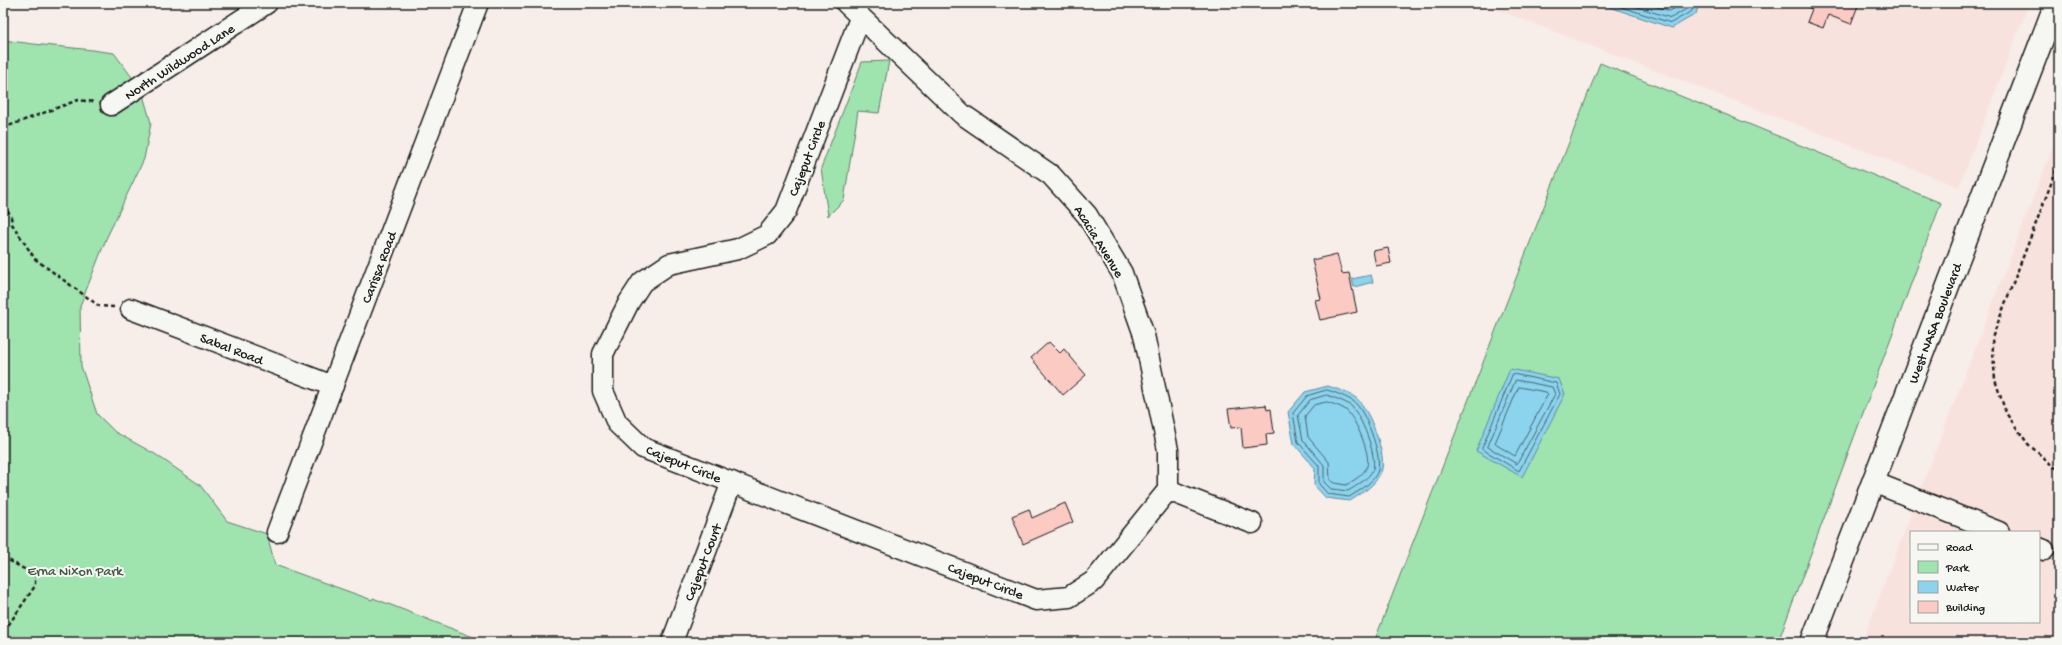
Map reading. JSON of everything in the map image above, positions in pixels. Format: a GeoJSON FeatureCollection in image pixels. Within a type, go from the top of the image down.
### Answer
{"type":"FeatureCollection","features":[{"type":"Feature","properties":{"kind":"main road","name":"West NASA Boulevard"},"geometry":{"type":"LineString","coordinates":[[1812,642],[2056,3]]}},
{"type":"Feature","properties":{"kind":"street","name":"North Wildwood Lane"},"geometry":{"type":"LineString","coordinates":[[112,105],[267,3]]}},
{"type":"Feature","properties":{"kind":"street","name":"Carissa Road"},"geometry":{"type":"LineString","coordinates":[[277,532],[478,3]]}},
{"type":"Feature","properties":{"kind":"street","name":"Acacia Avenue"},"geometry":{"type":"LineString","coordinates":[[846,3],[962,114],[1051,175],[1087,215],[1122,273],[1144,335],[1168,450],[1168,490]]}},
{"type":"Feature","properties":{"kind":"street","name":"Cajeput Circle"},"geometry":{"type":"LineString","coordinates":[[860,18],[786,211],[772,229],[767,235],[738,249],[669,264],[642,282],[629,302],[603,354],[604,392],[617,423],[643,448],[1036,600],[1069,597],[1094,581],[1168,490]]}},
{"type":"Feature","properties":{"kind":"street","name":"Sabal Road"},"geometry":{"type":"LineString","coordinates":[[131,309],[332,386]]}},
{"type":"Feature","properties":{"kind":"street","name":"Cajeput Court"},"geometry":{"type":"LineString","coordinates":[[672,642],[732,482]]}},
{"type":"Feature","properties":{"kind":"street"},"geometry":{"type":"LineString","coordinates":[[1873,482],[1996,531]]}},
{"type":"Feature","properties":{"kind":"street"},"geometry":{"type":"LineString","coordinates":[[1168,490],[1252,523]]}},
{"type":"Feature","properties":{"kind":"path"},"geometry":{"type":"LineString","coordinates":[[3,128],[78,100],[112,105]]}},
{"type":"Feature","properties":{"kind":"path"},"geometry":{"type":"LineString","coordinates":[[2059,163],[1992,338],[1995,380],[2006,414],[2028,444],[2054,467],[2059,469]]}},
{"type":"Feature","properties":{"kind":"path"},"geometry":{"type":"LineString","coordinates":[[3,205],[11,216],[12,224],[35,259],[99,306],[131,309]]}},
{"type":"Feature","properties":{"kind":"path"},"geometry":{"type":"LineString","coordinates":[[3,557],[35,575],[36,586],[3,633]]}},
{"type":"Feature","properties":{"kind":"shaded area"},"geometry":{"type":"Polygon","coordinates":[[[1480,3],[2029,3],[1959,187],[1480,3]]]}},
{"type":"Feature","properties":{"kind":"shaded area"},"geometry":{"type":"Polygon","coordinates":[[[2059,131],[2059,642],[1862,642],[2059,131]]]}},
{"type":"Feature","properties":{"kind":"green space","name":"Erna Nixon Park"},"geometry":{"type":"Polygon","coordinates":[[[3,40],[114,53],[134,80],[99,103],[110,116],[143,95],[151,123],[144,159],[106,239],[80,306],[81,366],[97,414],[115,432],[155,454],[200,485],[227,521],[267,534],[275,565],[372,600],[373,598],[486,642],[3,642],[3,40]]]}},
{"type":"Feature","properties":{"kind":"green space"},"geometry":{"type":"Polygon","coordinates":[[[889,61],[879,113],[858,111],[844,200],[828,216],[821,168],[862,62],[889,61]]]}},
{"type":"Feature","properties":{"kind":"green space"},"geometry":{"type":"Polygon","coordinates":[[[1600,63],[1941,203],[1778,642],[1374,642],[1600,63]]]}},
{"type":"Feature","properties":{"kind":"water"},"geometry":{"type":"Polygon","coordinates":[[[1597,3],[1699,3],[1696,14],[1672,28],[1597,3]]]}},
{"type":"Feature","properties":{"kind":"water"},"geometry":{"type":"Polygon","coordinates":[[[1371,275],[1373,282],[1354,287],[1352,279],[1371,275]]]}},
{"type":"Feature","properties":{"kind":"water"},"geometry":{"type":"Polygon","coordinates":[[[1510,369],[1559,379],[1565,394],[1522,477],[1476,451],[1510,369]]]}},
{"type":"Feature","properties":{"kind":"water"},"geometry":{"type":"Polygon","coordinates":[[[1328,386],[1350,394],[1361,403],[1376,433],[1380,445],[1382,456],[1381,472],[1368,489],[1350,501],[1326,498],[1314,485],[1315,468],[1294,444],[1288,412],[1305,392],[1328,386]]]}},
{"type":"Feature","properties":{"kind":"building"},"geometry":{"type":"Polygon","coordinates":[[[1799,3],[1859,3],[1851,24],[1828,15],[1823,28],[1807,22],[1812,9],[1799,3]]]}},
{"type":"Feature","properties":{"kind":"building"},"geometry":{"type":"Polygon","coordinates":[[[1388,248],[1391,263],[1376,266],[1373,251],[1388,248]]]}},
{"type":"Feature","properties":{"kind":"building"},"geometry":{"type":"Polygon","coordinates":[[[1337,254],[1342,274],[1349,273],[1357,312],[1320,320],[1315,300],[1321,299],[1312,260],[1337,254]]]}},
{"type":"Feature","properties":{"kind":"building"},"geometry":{"type":"Polygon","coordinates":[[[1049,342],[1060,353],[1064,349],[1086,375],[1063,395],[1031,358],[1049,342]]]}},
{"type":"Feature","properties":{"kind":"building"},"geometry":{"type":"Polygon","coordinates":[[[1266,405],[1267,410],[1271,409],[1274,433],[1266,434],[1267,445],[1243,448],[1241,427],[1231,428],[1228,409],[1266,405]]]}},
{"type":"Feature","properties":{"kind":"building"},"geometry":{"type":"Polygon","coordinates":[[[1065,503],[1073,522],[1023,544],[1012,516],[1029,509],[1032,518],[1065,503]]]}}]}
